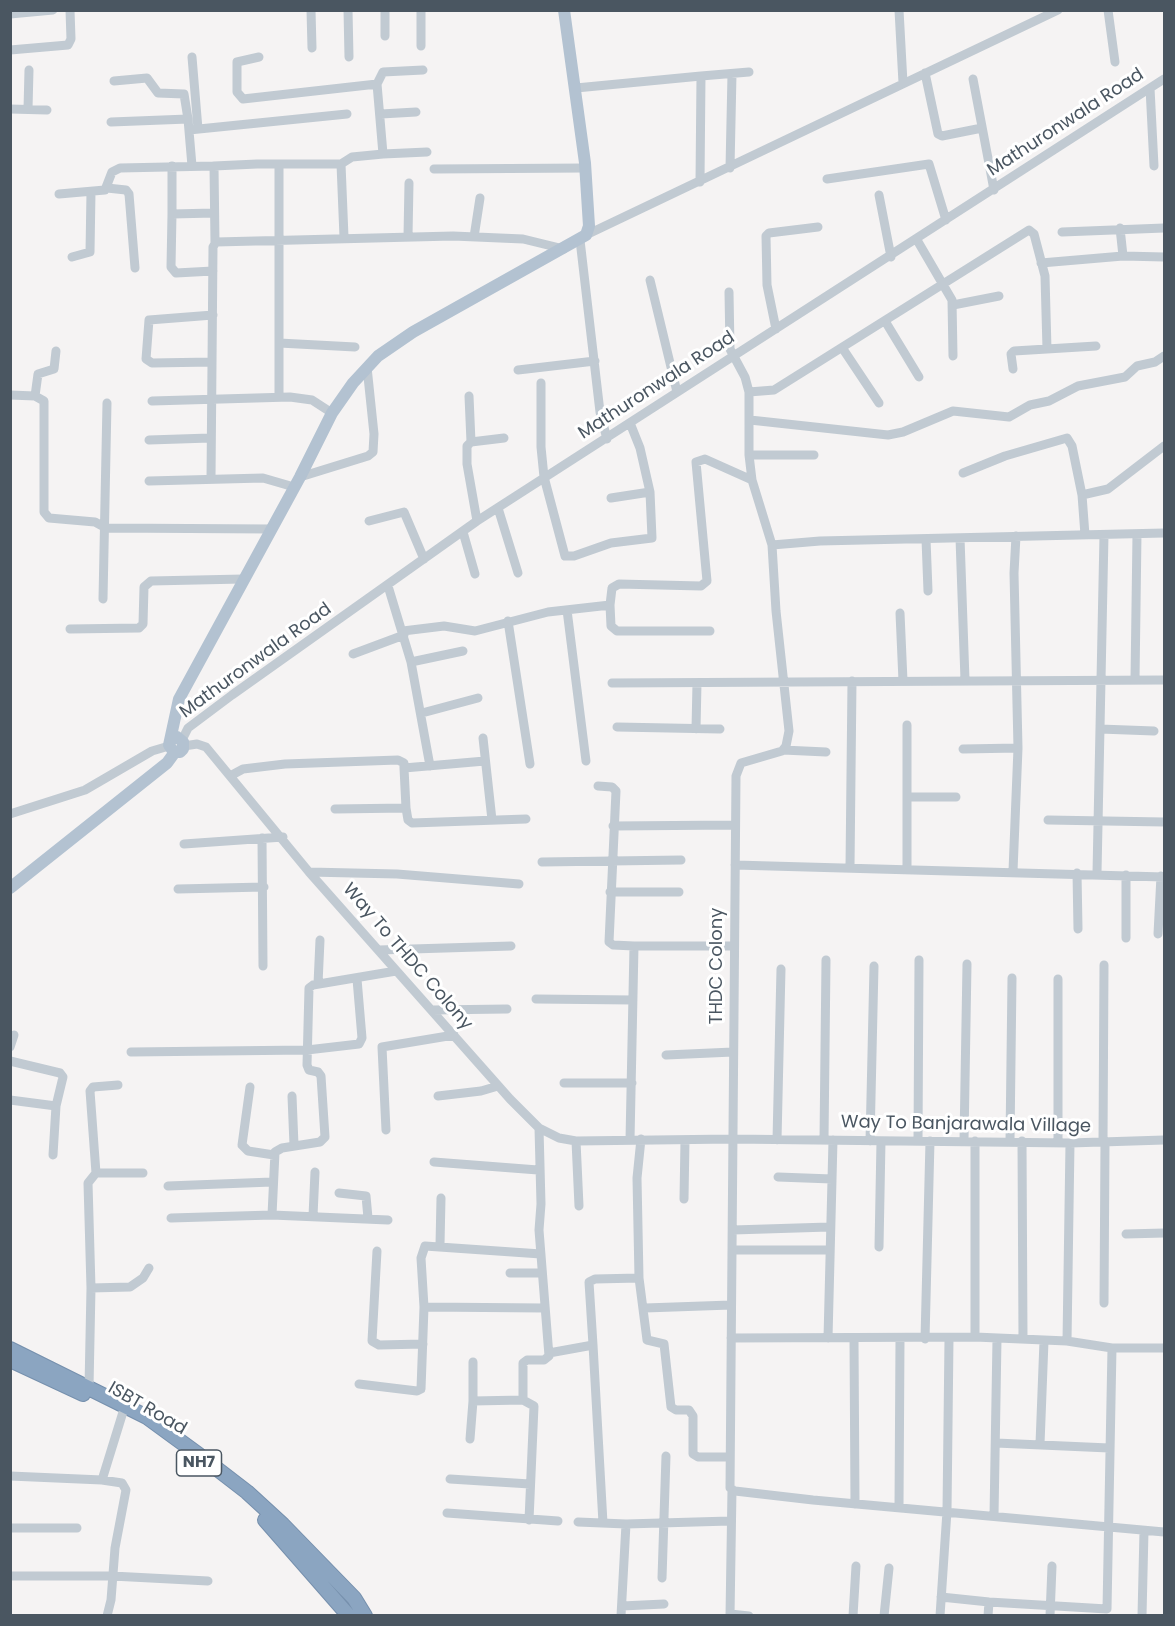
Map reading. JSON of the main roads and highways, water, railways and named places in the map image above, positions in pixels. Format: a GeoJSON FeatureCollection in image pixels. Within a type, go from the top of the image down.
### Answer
{"type":"FeatureCollection","features":[{"type":"Feature","properties":{"kind":"highway","name":"NH7"},"geometry":{"type":"LineString","coordinates":[[10,1349],[147,1417],[199,1455],[248,1492],[307,1558],[354,1598],[365,1616]]}},
{"type":"Feature","properties":{"kind":"highway","name":"ISBT Road"},"geometry":{"type":"LineString","coordinates":[[10,1360],[123,1412],[192,1457],[256,1510],[307,1558],[349,1616]]}},
{"type":"Feature","properties":{"kind":"main road"},"geometry":{"type":"LineString","coordinates":[[10,888],[168,763],[177,745],[174,713],[178,699],[297,482],[332,413],[367,367],[413,332],[583,238],[589,226],[585,168],[564,10]]}}]}
